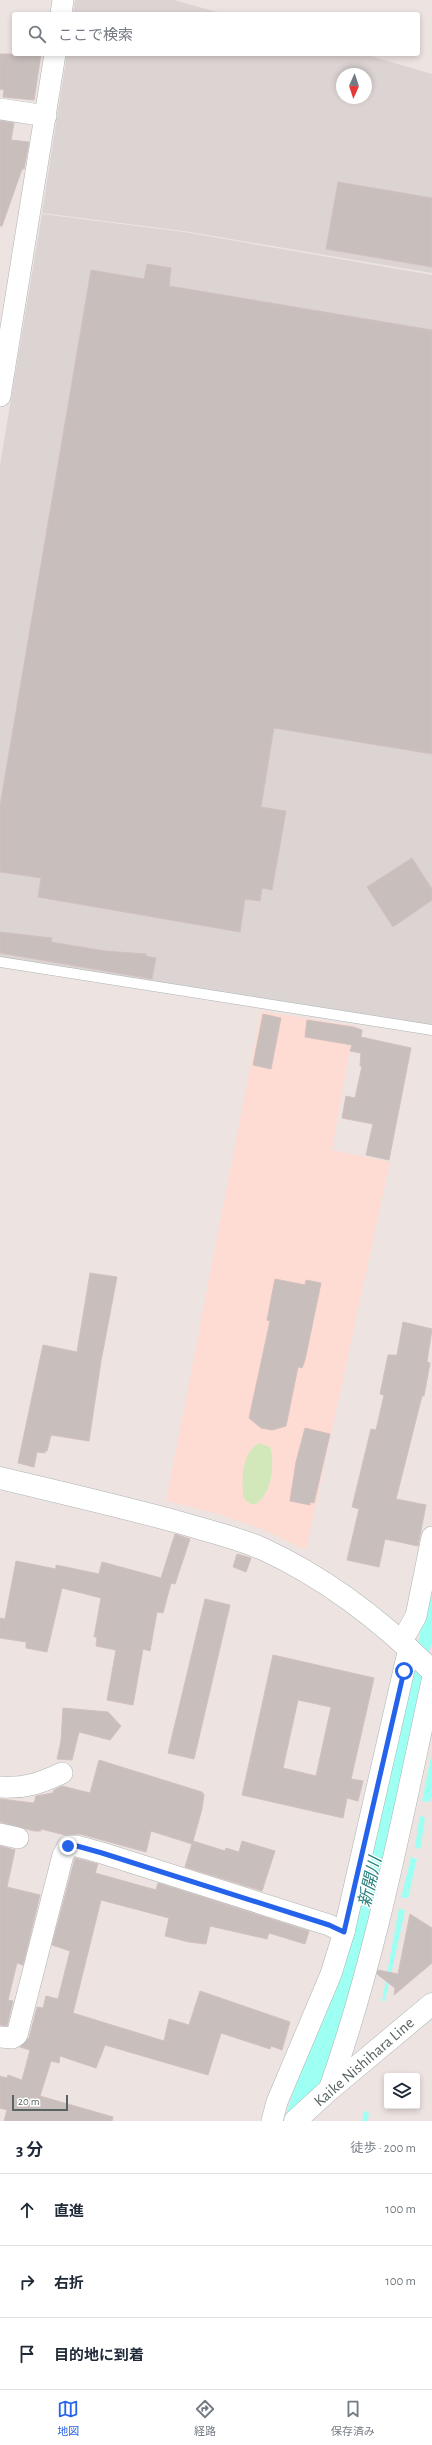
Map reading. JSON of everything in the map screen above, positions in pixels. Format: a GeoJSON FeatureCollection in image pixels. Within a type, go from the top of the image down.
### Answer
{"type":"FeatureCollection","features":[{"type":"Feature","properties":{"kind":"street"},"geometry":{"type":"LineString","coordinates":[[61,12],[63,0]]}},
{"type":"Feature","properties":{"kind":"street"},"geometry":{"type":"LineString","coordinates":[[0,396],[55,56]]}},
{"type":"Feature","properties":{"kind":"street"},"geometry":{"type":"LineString","coordinates":[[0,109],[46,116]]}},
{"type":"Feature","properties":{"kind":"street"},"geometry":{"type":"LineString","coordinates":[[0,1478],[157,1516],[233,1538],[263,1549],[327,1586],[408,1647],[432,1671]]}},
{"type":"Feature","properties":{"kind":"street"},"geometry":{"type":"LineString","coordinates":[[272,2121],[277,2102],[331,1974],[344,1932],[416,1616],[432,1537]]}},
{"type":"Feature","properties":{"kind":"street"},"geometry":{"type":"LineString","coordinates":[[320,2102],[353,2020],[396,1843],[432,1681]]}},
{"type":"Feature","properties":{"kind":"street"},"geometry":{"type":"LineString","coordinates":[[0,1786],[21,1788],[41,1783],[62,1773]]}},
{"type":"Feature","properties":{"kind":"street"},"geometry":{"type":"LineString","coordinates":[[0,2037],[12,2038],[17,2035],[63,1855],[68,1846],[77,1846],[102,1853],[329,1925],[344,1932]]}},
{"type":"Feature","properties":{"kind":"street","name":"Kaike Nishihara Line"},"geometry":{"type":"LineString","coordinates":[[295,2121],[320,2102],[432,2004]]}},
{"type":"Feature","properties":{"kind":"lane"},"geometry":{"type":"LineString","coordinates":[[0,962],[432,1030]]}},
{"type":"Feature","properties":{"kind":"shaded area"},"geometry":{"type":"Polygon","coordinates":[[[75,0],[174,0],[217,12],[73,12],[75,0]]]}},
{"type":"Feature","properties":{"kind":"shaded area"},"geometry":{"type":"Polygon","coordinates":[[[67,56],[371,56],[432,74],[432,273],[184,231],[42,213],[67,56]]]}},
{"type":"Feature","properties":{"kind":"shaded area"},"geometry":{"type":"Polygon","coordinates":[[[42,214],[184,232],[432,275],[432,1026],[0,957],[0,465],[42,214]]]}},
{"type":"Feature","properties":{"kind":"shaded area"},"geometry":{"type":"Polygon","coordinates":[[[261,1011],[354,1026],[332,1150],[390,1162],[306,1550],[262,1529],[212,1512],[166,1501],[261,1011]]]}},
{"type":"Feature","properties":{"kind":"green space"},"geometry":{"type":"Polygon","coordinates":[[[259,1443],[270,1447],[272,1454],[272,1471],[268,1489],[264,1496],[252,1505],[245,1500],[243,1496],[243,1474],[249,1453],[259,1443]]]}},
{"type":"Feature","properties":{"kind":"water","name":"新開川"},"geometry":{"type":"Polygon","coordinates":[[[432,1561],[432,1639],[412,1745],[369,1931],[336,2046],[305,2121],[284,2121],[298,2076],[344,1962],[420,1634],[421,1618],[432,1561]]]}},
{"type":"Feature","properties":{"kind":"water"},"geometry":{"type":"Polygon","coordinates":[[[432,1752],[432,1790],[430,1802],[422,1801],[432,1752]]]}},
{"type":"Feature","properties":{"kind":"water"},"geometry":{"type":"Polygon","coordinates":[[[411,1857],[417,1859],[408,1898],[401,1898],[411,1857]]]}},
{"type":"Feature","properties":{"kind":"water"},"geometry":{"type":"Polygon","coordinates":[[[399,1908],[405,1911],[385,2001],[382,2001],[399,1908]]]}},
{"type":"Feature","properties":{"kind":"building"},"geometry":{"type":"Polygon","coordinates":[[[0,54],[12,54],[12,56],[41,56],[34,100],[3,97],[4,90],[0,89],[0,54]]]}},
{"type":"Feature","properties":{"kind":"building"},"geometry":{"type":"Polygon","coordinates":[[[0,121],[14,123],[11,140],[29,142],[24,169],[22,169],[2,226],[0,226],[0,121]]]}},
{"type":"Feature","properties":{"kind":"building"},"geometry":{"type":"Polygon","coordinates":[[[338,182],[432,198],[432,267],[326,249],[338,182]]]}},
{"type":"Feature","properties":{"kind":"building"},"geometry":{"type":"Polygon","coordinates":[[[147,264],[171,268],[169,286],[432,330],[432,754],[274,728],[261,807],[286,811],[272,890],[262,888],[260,901],[245,899],[240,932],[38,897],[41,878],[0,872],[0,806],[91,270],[144,279],[147,264]]]}},
{"type":"Feature","properties":{"kind":"building"},"geometry":{"type":"Polygon","coordinates":[[[412,858],[432,889],[432,900],[393,927],[367,887],[412,858]]]}},
{"type":"Feature","properties":{"kind":"building"},"geometry":{"type":"Polygon","coordinates":[[[0,932],[52,938],[51,942],[105,951],[146,954],[146,956],[156,958],[152,979],[0,953],[0,932]]]}},
{"type":"Feature","properties":{"kind":"building"},"geometry":{"type":"Polygon","coordinates":[[[263,1014],[281,1018],[271,1069],[253,1065],[263,1014]]]}},
{"type":"Feature","properties":{"kind":"building"},"geometry":{"type":"Polygon","coordinates":[[[307,1020],[353,1027],[362,1030],[361,1037],[411,1048],[389,1160],[366,1155],[373,1124],[342,1118],[346,1096],[355,1098],[362,1066],[360,1066],[361,1053],[350,1051],[352,1045],[305,1037],[307,1020]]]}},
{"type":"Feature","properties":{"kind":"building"},"geometry":{"type":"Polygon","coordinates":[[[90,1273],[117,1277],[101,1361],[89,1441],[51,1435],[47,1451],[45,1451],[45,1453],[37,1452],[34,1467],[18,1463],[43,1345],[77,1352],[90,1273]]]}},
{"type":"Feature","properties":{"kind":"building"},"geometry":{"type":"Polygon","coordinates":[[[275,1279],[305,1285],[306,1280],[321,1283],[305,1360],[302,1368],[298,1367],[286,1426],[272,1430],[261,1428],[249,1418],[270,1321],[267,1320],[275,1279]]]}},
{"type":"Feature","properties":{"kind":"building"},"geometry":{"type":"Polygon","coordinates":[[[403,1322],[432,1329],[427,1362],[430,1363],[424,1396],[422,1396],[396,1499],[426,1505],[418,1546],[385,1539],[379,1567],[347,1560],[359,1509],[352,1507],[371,1429],[376,1430],[384,1395],[380,1394],[388,1355],[397,1355],[403,1322]]]}},
{"type":"Feature","properties":{"kind":"building"},"geometry":{"type":"Polygon","coordinates":[[[305,1428],[330,1434],[314,1503],[310,1502],[310,1505],[290,1501],[296,1462],[305,1428]]]}},
{"type":"Feature","properties":{"kind":"building"},"geometry":{"type":"Polygon","coordinates":[[[175,1534],[190,1539],[175,1584],[171,1583],[163,1613],[157,1612],[150,1651],[143,1649],[133,1705],[107,1700],[116,1650],[96,1646],[97,1637],[94,1637],[101,1598],[62,1588],[47,1652],[26,1648],[26,1642],[0,1638],[0,1618],[5,1619],[16,1561],[56,1569],[56,1565],[99,1574],[102,1562],[161,1578],[175,1534]]]}},
{"type":"Feature","properties":{"kind":"building"},"geometry":{"type":"Polygon","coordinates":[[[237,1554],[251,1558],[246,1572],[233,1567],[237,1554]]]}},
{"type":"Feature","properties":{"kind":"building"},"geometry":{"type":"Polygon","coordinates":[[[205,1599],[230,1605],[194,1759],[168,1753],[205,1599]]]}},
{"type":"Feature","properties":{"kind":"building"},"geometry":{"type":"Polygon","coordinates":[[[273,1655],[374,1678],[351,1779],[363,1781],[358,1801],[347,1798],[343,1818],[242,1795],[273,1655]],[[298,1700],[283,1768],[316,1776],[331,1707],[298,1700]]]}},
{"type":"Feature","properties":{"kind":"building"},"geometry":{"type":"Polygon","coordinates":[[[63,1708],[108,1712],[121,1726],[110,1740],[79,1732],[72,1760],[57,1759],[61,1741],[63,1708]]]}},
{"type":"Feature","properties":{"kind":"building"},"geometry":{"type":"Polygon","coordinates":[[[99,1760],[202,1792],[204,1795],[202,1809],[193,1841],[225,1851],[226,1848],[239,1852],[242,1841],[275,1851],[262,1891],[185,1867],[192,1844],[151,1831],[146,1852],[80,1834],[65,1835],[41,1829],[41,1831],[34,1831],[0,1822],[0,1799],[34,1803],[36,1796],[53,1793],[54,1790],[62,1786],[90,1793],[99,1760]]]}},
{"type":"Feature","properties":{"kind":"building"},"geometry":{"type":"Polygon","coordinates":[[[0,1846],[15,1850],[7,1887],[40,1895],[23,1965],[17,1963],[8,2000],[13,2001],[7,2026],[0,2025],[0,1846]]]}},
{"type":"Feature","properties":{"kind":"building"},"geometry":{"type":"Polygon","coordinates":[[[75,1858],[98,1864],[95,1873],[156,1890],[158,1883],[309,1931],[305,1944],[269,1933],[267,1939],[210,1926],[206,1944],[189,1942],[165,1936],[169,1918],[101,1900],[73,2013],[164,2041],[169,2019],[189,2025],[200,1991],[290,2022],[282,2050],[271,2046],[270,2049],[221,2033],[208,2075],[105,2045],[96,2068],[60,2056],[59,2063],[51,2061],[40,2096],[113,2117],[112,2121],[4,2121],[7,2110],[0,2108],[0,2076],[7,2078],[8,2075],[22,2080],[30,2050],[20,2047],[29,2038],[37,2007],[43,2008],[46,1996],[58,1999],[70,1951],[52,1945],[75,1858]]]}},
{"type":"Feature","properties":{"kind":"building"},"geometry":{"type":"Polygon","coordinates":[[[410,1914],[432,1928],[432,1963],[394,1995],[395,1988],[377,1974],[378,1970],[398,1974],[410,1914]]]}},
{"type":"Feature","properties":{"kind":"waterway"},"geometry":{"type":"LineString","coordinates":[[418,1846],[422,1819]]}},
{"type":"Feature","properties":{"kind":"waterway"},"geometry":{"type":"LineString","coordinates":[[365,2121],[366,2114]]}},
{"type":"Feature","properties":{"kind":"route"},"geometry":{"type":"LineString","coordinates":[[68,1846],[77,1846],[102,1853],[329,1925],[344,1932],[404,1671]]}}]}
